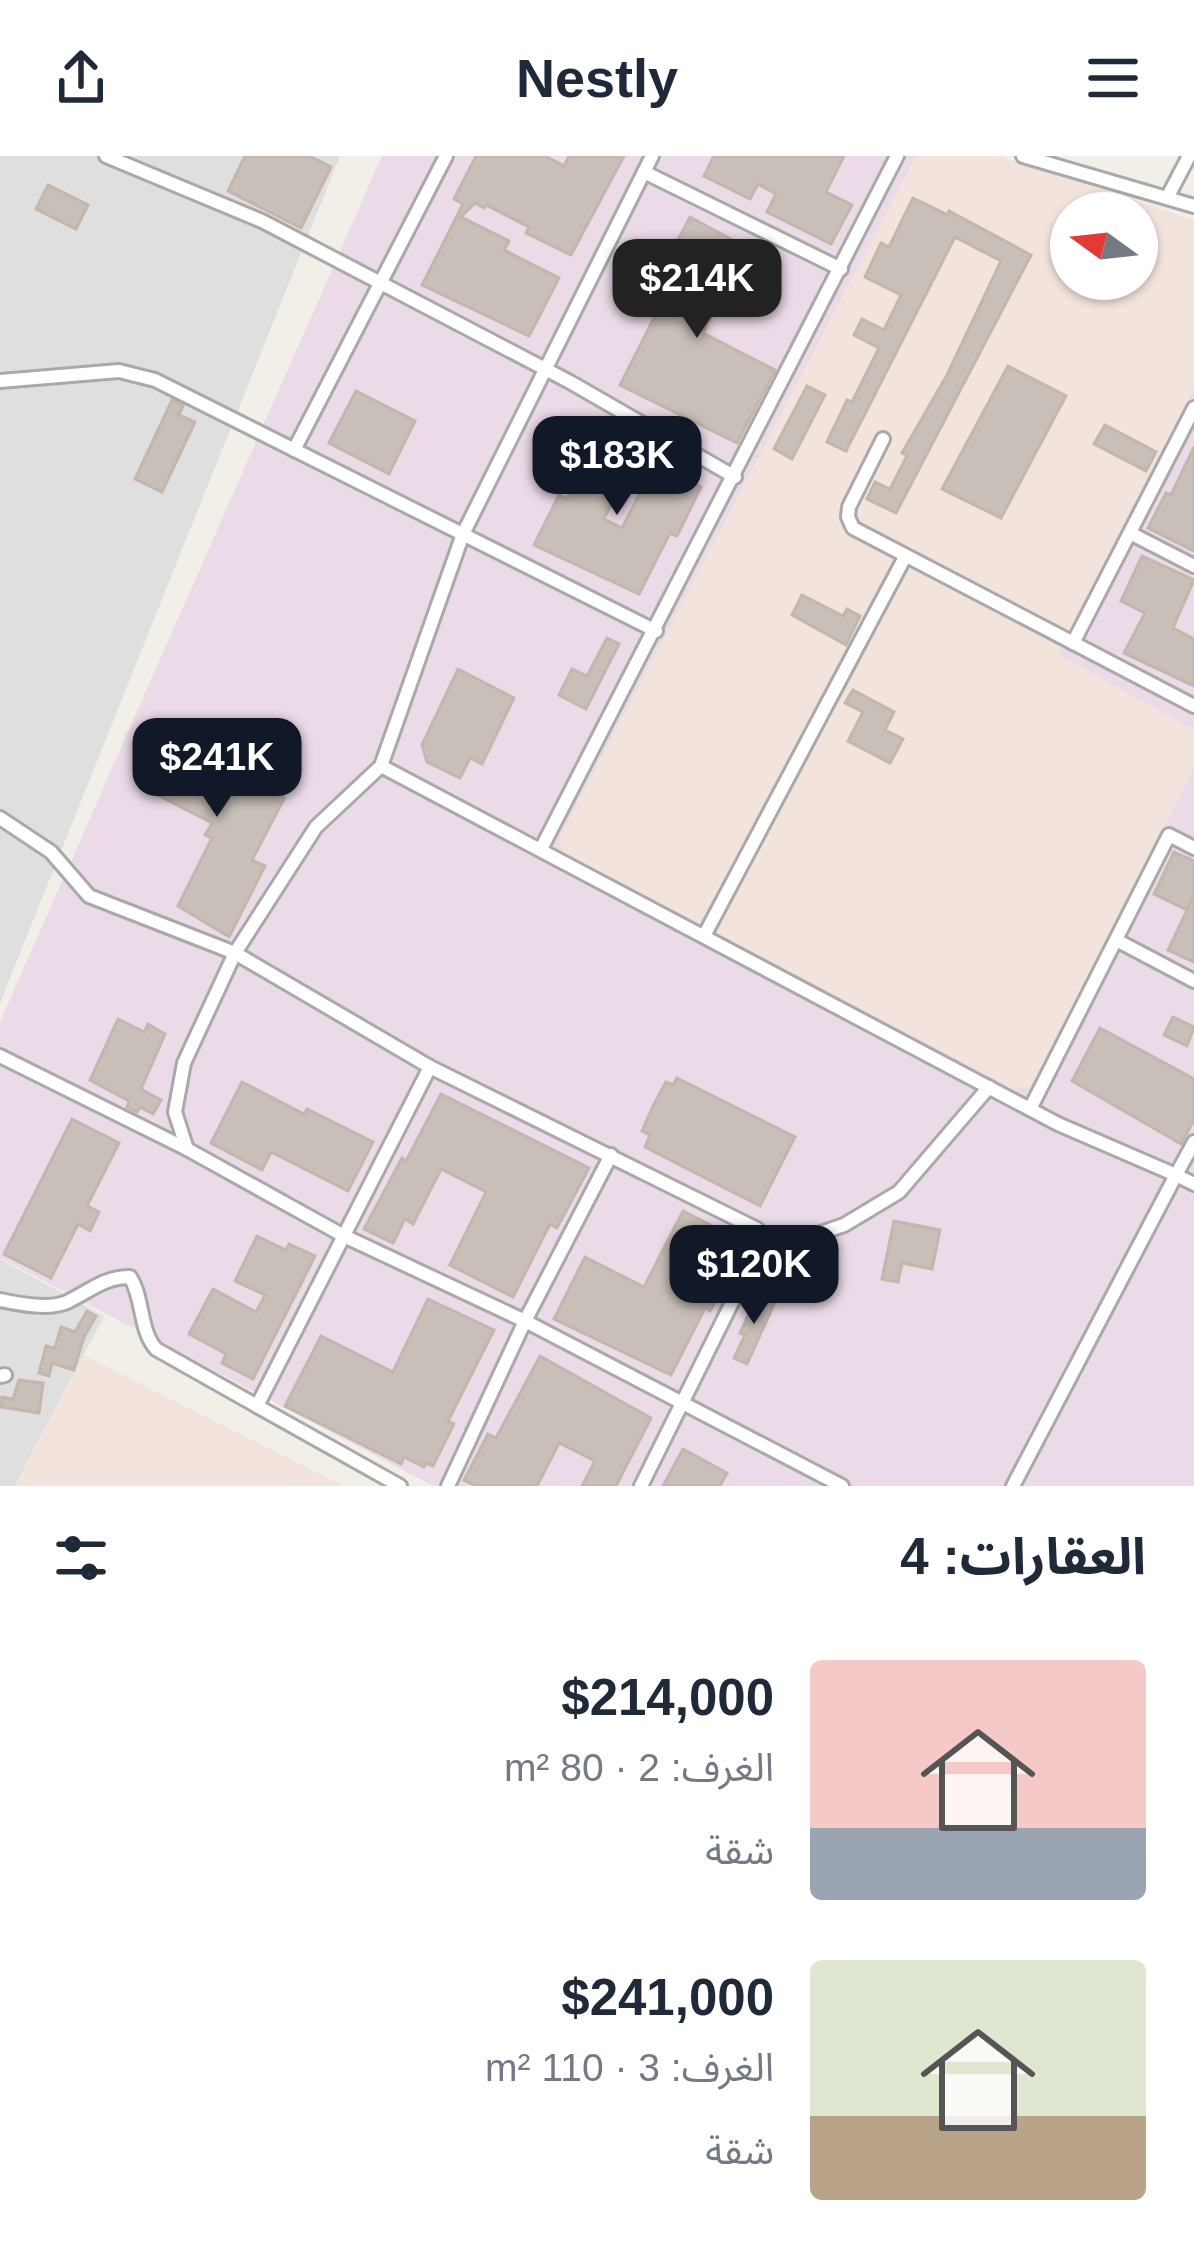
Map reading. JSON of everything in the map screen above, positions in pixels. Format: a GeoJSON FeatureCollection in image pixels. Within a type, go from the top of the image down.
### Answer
{"type":"FeatureCollection","features":[{"type":"Feature","properties":{"kind":"street"},"geometry":{"type":"LineString","coordinates":[[106,156],[262,221],[546,369],[734,477]]}},
{"type":"Feature","properties":{"kind":"street"},"geometry":{"type":"LineString","coordinates":[[294,450],[446,156]]}},
{"type":"Feature","properties":{"kind":"street"},"geometry":{"type":"LineString","coordinates":[[187,1149],[175,1112],[184,1064],[235,953],[316,827],[382,766],[463,534],[652,156]]}},
{"type":"Feature","properties":{"kind":"street"},"geometry":{"type":"LineString","coordinates":[[541,849],[897,156]]}},
{"type":"Feature","properties":{"kind":"street"},"geometry":{"type":"LineString","coordinates":[[1023,156],[1194,206]]}},
{"type":"Feature","properties":{"kind":"street"},"geometry":{"type":"LineString","coordinates":[[1167,198],[1189,156]]}},
{"type":"Feature","properties":{"kind":"street"},"geometry":{"type":"LineString","coordinates":[[644,172],[841,269]]}},
{"type":"Feature","properties":{"kind":"street"},"geometry":{"type":"LineString","coordinates":[[0,381],[119,371],[154,380],[656,631]]}},
{"type":"Feature","properties":{"kind":"street"},"geometry":{"type":"LineString","coordinates":[[1073,643],[1192,418]]}},
{"type":"Feature","properties":{"kind":"street"},"geometry":{"type":"LineString","coordinates":[[883,439],[848,517],[856,531],[1194,706]]}},
{"type":"Feature","properties":{"kind":"street"},"geometry":{"type":"LineString","coordinates":[[1130,533],[1194,566]]}},
{"type":"Feature","properties":{"kind":"street"},"geometry":{"type":"LineString","coordinates":[[704,936],[905,557]]}},
{"type":"Feature","properties":{"kind":"street"},"geometry":{"type":"LineString","coordinates":[[382,766],[1030,1109],[1194,1184]]}},
{"type":"Feature","properties":{"kind":"street"},"geometry":{"type":"LineString","coordinates":[[0,818],[51,852],[89,896],[235,953],[430,1067],[757,1228],[764,1238],[792,1243],[844,1225],[899,1192],[989,1087]]}},
{"type":"Feature","properties":{"kind":"street"},"geometry":{"type":"LineString","coordinates":[[1030,1109],[1169,835],[1194,848]]}},
{"type":"Feature","properties":{"kind":"street"},"geometry":{"type":"LineString","coordinates":[[1118,941],[1194,981]]}},
{"type":"Feature","properties":{"kind":"street"},"geometry":{"type":"LineString","coordinates":[[0,1056],[836,1484]]}},
{"type":"Feature","properties":{"kind":"street"},"geometry":{"type":"LineString","coordinates":[[256,1406],[430,1067]]}},
{"type":"Feature","properties":{"kind":"street"},"geometry":{"type":"LineString","coordinates":[[1013,1486],[1194,1142]]}},
{"type":"Feature","properties":{"kind":"street"},"geometry":{"type":"LineString","coordinates":[[448,1486],[610,1155]]}},
{"type":"Feature","properties":{"kind":"street"},"geometry":{"type":"LineString","coordinates":[[641,1486],[764,1238]]}},
{"type":"Feature","properties":{"kind":"street"},"geometry":{"type":"LineString","coordinates":[[0,1300],[62,1304],[113,1277],[130,1277],[147,1339],[156,1349],[400,1486]]}},
{"type":"Feature","properties":{"kind":"shaded area"},"geometry":{"type":"Polygon","coordinates":[[[0,156],[340,156],[0,1003],[0,156]]]}},
{"type":"Feature","properties":{"kind":"shaded area"},"geometry":{"type":"Polygon","coordinates":[[[382,156],[999,156],[1109,192],[1050,192],[1050,300],[1158,300],[1158,208],[1194,220],[1194,1486],[433,1486],[0,1258],[0,1022],[382,156]]]}},
{"type":"Feature","properties":{"kind":"shaded area"},"geometry":{"type":"Polygon","coordinates":[[[999,156],[1109,192],[1050,192],[1050,300],[1158,300],[1158,208],[1194,220],[1194,388],[1059,655],[1194,730],[1194,767],[1033,1087],[1014,1089],[564,853],[559,839],[915,158],[999,156]]]}},
{"type":"Feature","properties":{"kind":"shaded area"},"geometry":{"type":"Polygon","coordinates":[[[0,1259],[104,1316],[15,1486],[0,1486],[0,1259]]]}},
{"type":"Feature","properties":{"kind":"shaded area"},"geometry":{"type":"Polygon","coordinates":[[[84,1355],[344,1486],[16,1486],[84,1355]]]}},
{"type":"Feature","properties":{"kind":"building"},"geometry":{"type":"Polygon","coordinates":[[[245,156],[309,156],[331,167],[301,228],[228,191],[245,156]]]}},
{"type":"Feature","properties":{"kind":"building"},"geometry":{"type":"Polygon","coordinates":[[[476,156],[545,156],[564,166],[569,156],[624,156],[571,255],[526,233],[529,227],[486,205],[475,203],[461,217],[509,241],[504,250],[559,278],[529,336],[422,285],[463,204],[454,199],[476,156]]]}},
{"type":"Feature","properties":{"kind":"building"},"geometry":{"type":"Polygon","coordinates":[[[714,156],[844,156],[826,192],[852,205],[831,244],[767,212],[776,194],[758,184],[750,199],[704,176],[714,156]]]}},
{"type":"Feature","properties":{"kind":"building"},"geometry":{"type":"Polygon","coordinates":[[[48,185],[88,205],[76,229],[36,209],[48,185]]]}},
{"type":"Feature","properties":{"kind":"building"},"geometry":{"type":"Polygon","coordinates":[[[913,198],[948,215],[949,211],[1031,255],[896,513],[867,499],[875,482],[890,489],[907,456],[902,453],[947,375],[1001,261],[955,237],[846,451],[827,442],[879,348],[854,335],[862,319],[884,330],[901,295],[865,277],[881,243],[889,247],[913,198]]]}},
{"type":"Feature","properties":{"kind":"building"},"geometry":{"type":"Polygon","coordinates":[[[690,217],[745,247],[703,333],[775,370],[737,443],[620,385],[666,294],[653,287],[690,217]]]}},
{"type":"Feature","properties":{"kind":"building"},"geometry":{"type":"Polygon","coordinates":[[[1008,366],[1066,396],[1001,518],[942,489],[1008,366]]]}},
{"type":"Feature","properties":{"kind":"building"},"geometry":{"type":"Polygon","coordinates":[[[807,386],[825,395],[792,459],[774,449],[807,386]]]}},
{"type":"Feature","properties":{"kind":"building"},"geometry":{"type":"Polygon","coordinates":[[[356,391],[415,421],[389,474],[329,443],[356,391]]]}},
{"type":"Feature","properties":{"kind":"building"},"geometry":{"type":"Polygon","coordinates":[[[172,400],[183,406],[179,415],[195,422],[162,492],[135,479],[172,400]]]}},
{"type":"Feature","properties":{"kind":"building"},"geometry":{"type":"Polygon","coordinates":[[[1105,425],[1156,452],[1146,471],[1094,444],[1105,425]]]}},
{"type":"Feature","properties":{"kind":"building"},"geometry":{"type":"Polygon","coordinates":[[[600,433],[636,451],[604,519],[622,528],[655,464],[701,487],[677,536],[670,533],[639,594],[534,545],[559,495],[567,499],[600,433]]]}},
{"type":"Feature","properties":{"kind":"building"},"geometry":{"type":"Polygon","coordinates":[[[1194,447],[1194,551],[1148,528],[1166,493],[1171,495],[1194,447]]]}},
{"type":"Feature","properties":{"kind":"building"},"geometry":{"type":"Polygon","coordinates":[[[1142,556],[1194,580],[1173,628],[1194,639],[1194,686],[1124,653],[1145,613],[1121,601],[1142,556]]]}},
{"type":"Feature","properties":{"kind":"building"},"geometry":{"type":"Polygon","coordinates":[[[802,595],[843,616],[847,609],[860,616],[846,645],[792,615],[802,595]]]}},
{"type":"Feature","properties":{"kind":"building"},"geometry":{"type":"Polygon","coordinates":[[[607,638],[619,644],[586,709],[559,695],[572,669],[587,676],[607,638]]]}},
{"type":"Feature","properties":{"kind":"building"},"geometry":{"type":"Polygon","coordinates":[[[458,669],[514,698],[482,764],[470,758],[460,778],[427,762],[422,745],[458,669]]]}},
{"type":"Feature","properties":{"kind":"building"},"geometry":{"type":"Polygon","coordinates":[[[853,690],[894,712],[885,730],[903,739],[890,763],[848,741],[863,712],[845,703],[853,690]]]}},
{"type":"Feature","properties":{"kind":"building"},"geometry":{"type":"Polygon","coordinates":[[[173,722],[271,776],[284,799],[252,860],[265,866],[229,937],[178,906],[212,838],[205,835],[212,823],[140,786],[173,722]]]}},
{"type":"Feature","properties":{"kind":"building"},"geometry":{"type":"Polygon","coordinates":[[[1174,852],[1194,861],[1194,896],[1187,910],[1154,894],[1174,852]]]}},
{"type":"Feature","properties":{"kind":"building"},"geometry":{"type":"Polygon","coordinates":[[[1194,896],[1194,962],[1168,950],[1194,896]]]}},
{"type":"Feature","properties":{"kind":"building"},"geometry":{"type":"Polygon","coordinates":[[[1173,1017],[1194,1027],[1187,1046],[1164,1035],[1173,1017]]]}},
{"type":"Feature","properties":{"kind":"building"},"geometry":{"type":"Polygon","coordinates":[[[118,1019],[144,1032],[148,1024],[165,1034],[141,1089],[161,1100],[153,1114],[127,1107],[129,1101],[90,1080],[118,1019]]]}},
{"type":"Feature","properties":{"kind":"building"},"geometry":{"type":"Polygon","coordinates":[[[1100,1028],[1194,1079],[1194,1120],[1181,1144],[1072,1081],[1100,1028]]]}},
{"type":"Feature","properties":{"kind":"building"},"geometry":{"type":"Polygon","coordinates":[[[677,1078],[795,1137],[760,1206],[645,1147],[650,1135],[642,1131],[653,1106],[666,1082],[673,1085],[677,1078]]]}},
{"type":"Feature","properties":{"kind":"building"},"geometry":{"type":"Polygon","coordinates":[[[242,1082],[373,1142],[348,1191],[271,1152],[262,1170],[211,1143],[242,1082]]]}},
{"type":"Feature","properties":{"kind":"building"},"geometry":{"type":"Polygon","coordinates":[[[441,1094],[589,1168],[557,1228],[550,1224],[513,1297],[450,1265],[486,1192],[441,1169],[413,1224],[405,1219],[393,1243],[364,1229],[441,1094]]]}},
{"type":"Feature","properties":{"kind":"building"},"geometry":{"type":"Polygon","coordinates":[[[72,1119],[119,1143],[87,1206],[99,1212],[90,1231],[78,1224],[51,1278],[4,1254],[72,1119]]]}},
{"type":"Feature","properties":{"kind":"building"},"geometry":{"type":"Polygon","coordinates":[[[683,1211],[746,1243],[671,1375],[554,1319],[585,1257],[644,1287],[683,1211]]]}},
{"type":"Feature","properties":{"kind":"building"},"geometry":{"type":"Polygon","coordinates":[[[894,1221],[940,1230],[932,1269],[902,1263],[898,1282],[882,1279],[894,1221]]]}},
{"type":"Feature","properties":{"kind":"building"},"geometry":{"type":"Polygon","coordinates":[[[257,1236],[286,1250],[289,1244],[315,1256],[253,1379],[222,1363],[226,1354],[189,1334],[213,1289],[256,1312],[265,1295],[235,1281],[257,1236]]]}},
{"type":"Feature","properties":{"kind":"building"},"geometry":{"type":"Polygon","coordinates":[[[758,1294],[775,1302],[747,1364],[734,1358],[758,1294]]]}},
{"type":"Feature","properties":{"kind":"building"},"geometry":{"type":"Polygon","coordinates":[[[428,1299],[494,1330],[448,1421],[454,1424],[433,1466],[426,1463],[424,1467],[404,1457],[401,1464],[285,1406],[321,1336],[393,1372],[428,1299]]]}},
{"type":"Feature","properties":{"kind":"building"},"geometry":{"type":"Polygon","coordinates":[[[87,1311],[96,1316],[74,1370],[52,1363],[49,1376],[39,1373],[46,1346],[55,1348],[61,1327],[75,1332],[87,1311]]]}},
{"type":"Feature","properties":{"kind":"building"},"geometry":{"type":"Polygon","coordinates":[[[540,1356],[651,1418],[616,1486],[582,1486],[595,1461],[559,1443],[537,1486],[476,1486],[464,1480],[488,1434],[496,1438],[540,1356]]]}},
{"type":"Feature","properties":{"kind":"building"},"geometry":{"type":"Polygon","coordinates":[[[19,1380],[43,1383],[39,1413],[1,1407],[2,1397],[13,1399],[19,1380]]]}},
{"type":"Feature","properties":{"kind":"building"},"geometry":{"type":"Polygon","coordinates":[[[683,1449],[727,1473],[720,1486],[663,1486],[683,1449]]]}}]}
